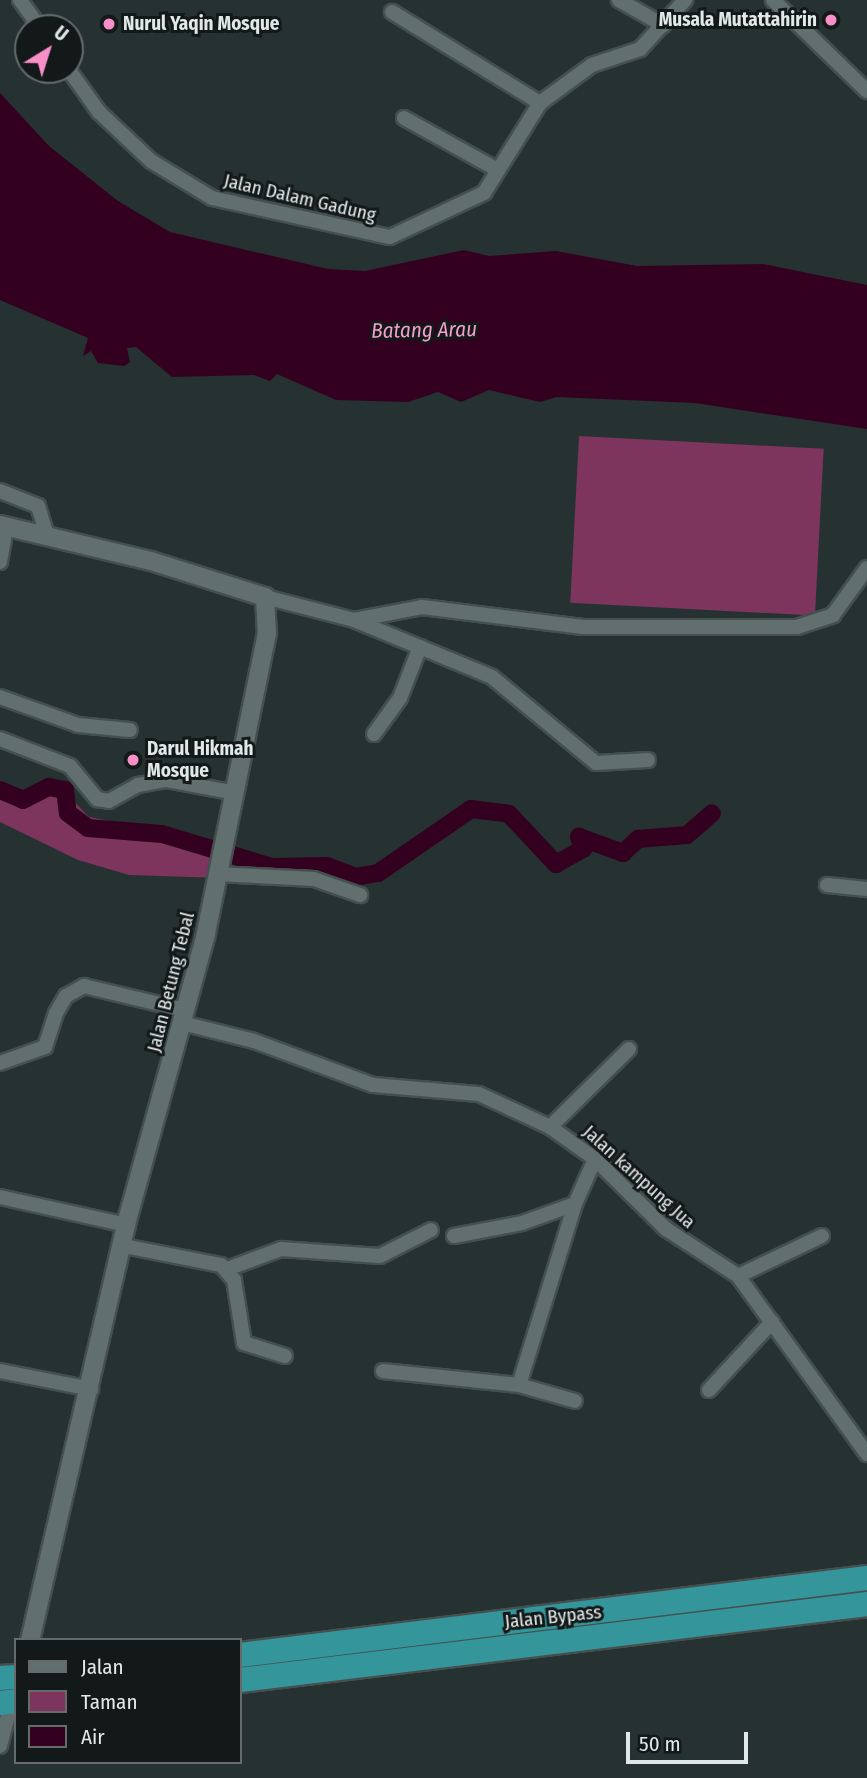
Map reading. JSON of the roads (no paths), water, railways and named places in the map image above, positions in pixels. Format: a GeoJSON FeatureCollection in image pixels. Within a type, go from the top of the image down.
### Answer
{"type":"FeatureCollection","features":[{"type":"Feature","properties":{"kind":"highway","name":"Jalan Bypass"},"geometry":{"type":"LineString","coordinates":[[242,1655],[867,1578]]}},
{"type":"Feature","properties":{"kind":"highway","name":"Jalan Bypass"},"geometry":{"type":"LineString","coordinates":[[242,1680],[867,1604]]}},
{"type":"Feature","properties":{"kind":"highway"},"geometry":{"type":"LineString","coordinates":[[483,1625],[488,1652]]}},
{"type":"Feature","properties":{"kind":"street"},"geometry":{"type":"LineString","coordinates":[[619,0],[663,25]]}},
{"type":"Feature","properties":{"kind":"street","name":"Jalan Dalam Gadung"},"geometry":{"type":"LineString","coordinates":[[79,84],[99,112],[150,162],[212,198],[292,219],[390,237],[480,197],[540,103],[592,65],[640,49],[685,0]]}},
{"type":"Feature","properties":{"kind":"street"},"geometry":{"type":"LineString","coordinates":[[773,0],[867,91]]}},
{"type":"Feature","properties":{"kind":"street"},"geometry":{"type":"LineString","coordinates":[[392,12],[540,103]]}},
{"type":"Feature","properties":{"kind":"street"},"geometry":{"type":"LineString","coordinates":[[404,118],[498,170]]}},
{"type":"Feature","properties":{"kind":"street"},"geometry":{"type":"LineString","coordinates":[[0,491],[41,509],[47,536]]}},
{"type":"Feature","properties":{"kind":"street"},"geometry":{"type":"LineString","coordinates":[[0,562],[3,526],[354,620],[492,677],[596,764],[648,761]]}},
{"type":"Feature","properties":{"kind":"street"},"geometry":{"type":"LineString","coordinates":[[354,620],[422,607],[583,627],[797,627],[833,615],[867,568]]}},
{"type":"Feature","properties":{"kind":"street","name":"Jalan Betung Tebal"},"geometry":{"type":"LineString","coordinates":[[30,1638],[92,1389],[124,1246],[126,1226],[183,1016],[220,863],[230,792],[267,633],[265,597]]}},
{"type":"Feature","properties":{"kind":"street"},"geometry":{"type":"LineString","coordinates":[[374,734],[400,698],[420,648]]}},
{"type":"Feature","properties":{"kind":"street"},"geometry":{"type":"LineString","coordinates":[[0,697],[78,725],[131,730]]}},
{"type":"Feature","properties":{"kind":"street"},"geometry":{"type":"LineString","coordinates":[[0,739],[69,766],[97,799],[108,801],[138,785],[167,780],[230,792]]}},
{"type":"Feature","properties":{"kind":"street"},"geometry":{"type":"LineString","coordinates":[[220,863],[314,879],[360,895]]}},
{"type":"Feature","properties":{"kind":"street"},"geometry":{"type":"LineString","coordinates":[[827,885],[867,889]]}},
{"type":"Feature","properties":{"kind":"street","name":"Jalan kampung Jua"},"geometry":{"type":"LineString","coordinates":[[0,1063],[45,1047],[66,996],[84,986],[183,1016],[373,1085],[479,1094],[550,1127],[595,1159],[666,1229],[738,1276],[867,1454]]}},
{"type":"Feature","properties":{"kind":"street"},"geometry":{"type":"LineString","coordinates":[[550,1127],[629,1049]]}},
{"type":"Feature","properties":{"kind":"street"},"geometry":{"type":"LineString","coordinates":[[519,1385],[575,1204],[595,1159]]}},
{"type":"Feature","properties":{"kind":"street"},"geometry":{"type":"LineString","coordinates":[[0,1197],[126,1226]]}},
{"type":"Feature","properties":{"kind":"street"},"geometry":{"type":"LineString","coordinates":[[454,1236],[522,1223],[575,1204]]}},
{"type":"Feature","properties":{"kind":"street"},"geometry":{"type":"LineString","coordinates":[[124,1246],[227,1269],[281,1249],[380,1256],[431,1230]]}},
{"type":"Feature","properties":{"kind":"street"},"geometry":{"type":"LineString","coordinates":[[738,1276],[822,1236]]}},
{"type":"Feature","properties":{"kind":"street"},"geometry":{"type":"LineString","coordinates":[[227,1269],[244,1343],[285,1356]]}},
{"type":"Feature","properties":{"kind":"street"},"geometry":{"type":"LineString","coordinates":[[709,1390],[772,1322]]}},
{"type":"Feature","properties":{"kind":"street"},"geometry":{"type":"LineString","coordinates":[[0,1371],[92,1389]]}},
{"type":"Feature","properties":{"kind":"street"},"geometry":{"type":"LineString","coordinates":[[383,1371],[519,1385],[575,1401]]}},
{"type":"Feature","properties":{"kind":"street"},"geometry":{"type":"LineString","coordinates":[[0,1746],[9,1702]]}},
{"type":"Feature","properties":{"kind":"water","name":"Batang Arau"},"geometry":{"type":"Polygon","coordinates":[[[0,93],[49,146],[118,201],[170,232],[328,269],[365,271],[464,250],[489,256],[556,251],[637,266],[763,264],[867,285],[867,429],[695,403],[557,397],[540,402],[489,390],[461,402],[438,392],[408,402],[336,400],[277,374],[270,381],[254,375],[172,377],[136,347],[127,348],[130,362],[124,366],[98,363],[91,351],[83,356],[88,338],[0,300],[0,93]]]}},
{"type":"Feature","properties":{"kind":"waterway"},"geometry":{"type":"LineString","coordinates":[[0,790],[23,800],[49,787],[65,790],[68,813],[88,828],[162,834],[272,867],[327,866],[355,877],[378,873],[471,809],[509,814],[556,864],[583,849],[579,837],[623,853],[638,839],[687,835],[712,813]]}},
{"type":"Feature","properties":{"kind":"place","name":"Musala Mutattahirin"},"geometry":{"type":"Point","coordinates":[831,20]}},
{"type":"Feature","properties":{"kind":"place","name":"Nurul Yaqin Mosque"},"geometry":{"type":"Point","coordinates":[109,24]}},
{"type":"Feature","properties":{"kind":"place","name":"Darul Hikmah Mosque"},"geometry":{"type":"Point","coordinates":[133,760]}}]}
